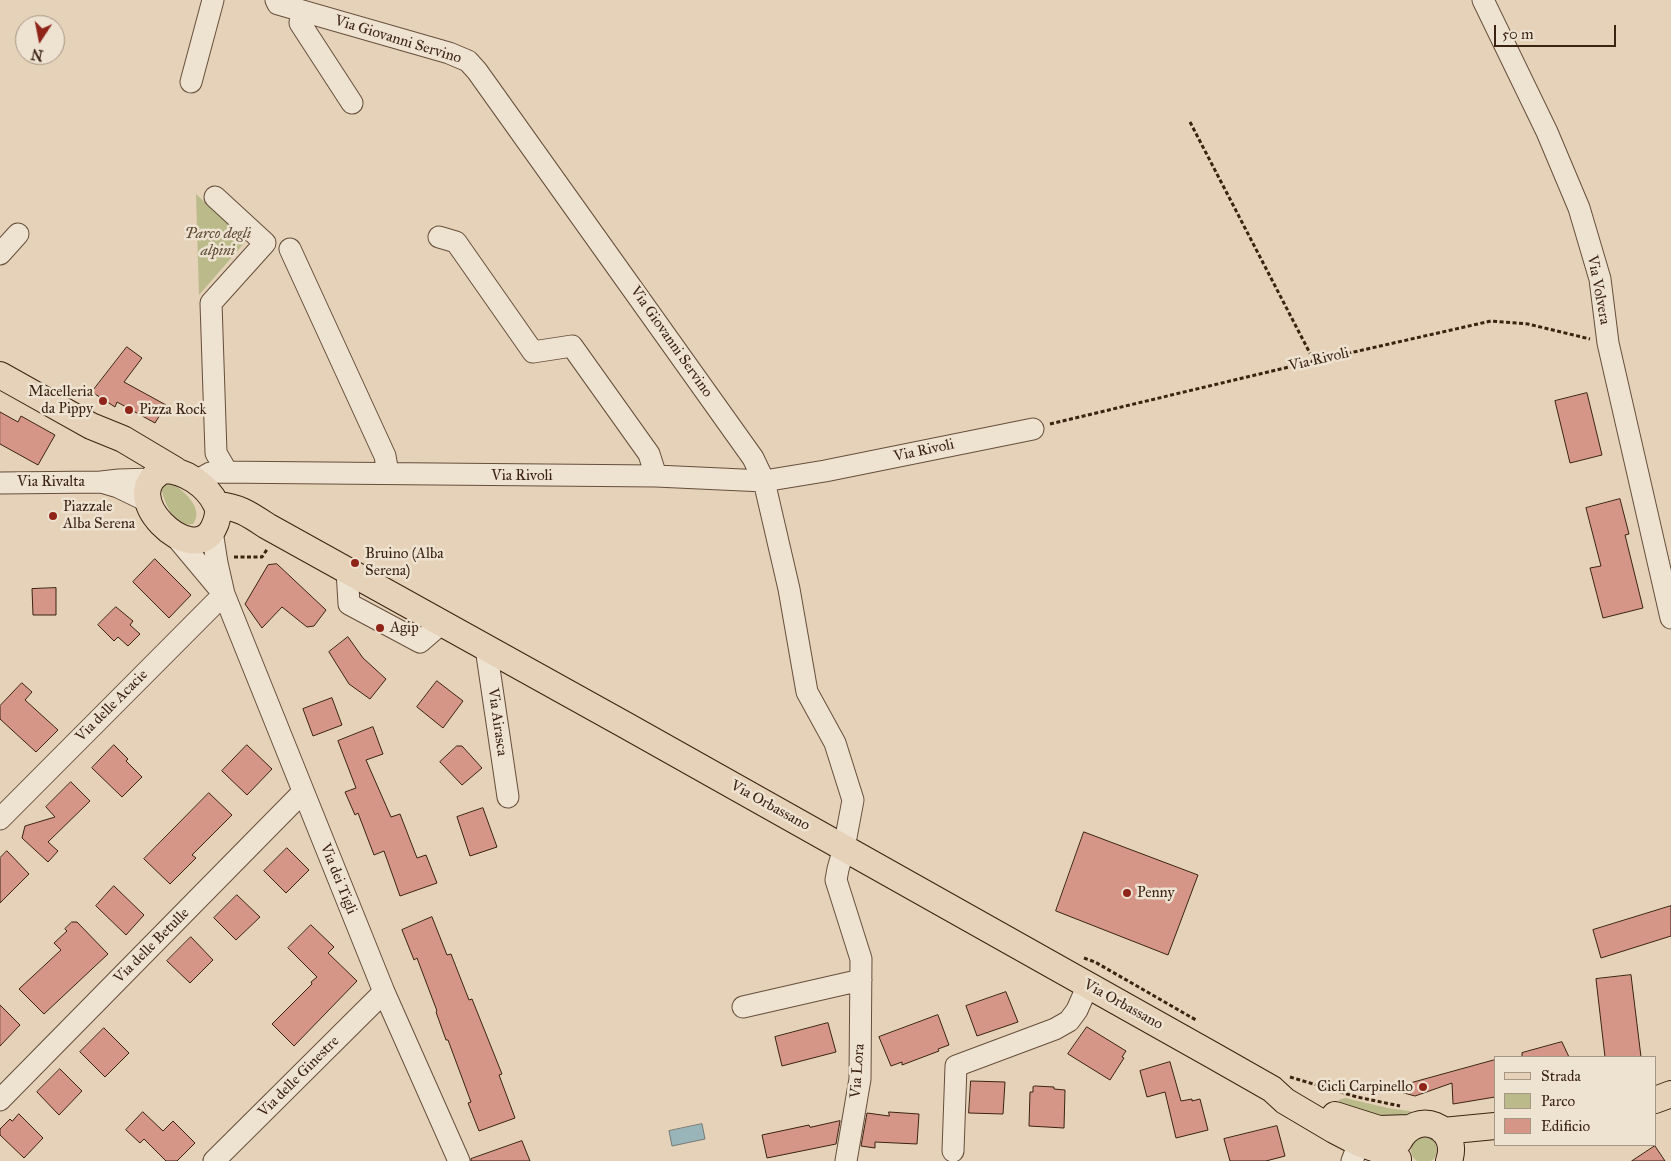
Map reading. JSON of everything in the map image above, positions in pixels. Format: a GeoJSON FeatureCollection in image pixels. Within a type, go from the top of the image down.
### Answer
{"type":"FeatureCollection","features":[{"type":"Feature","properties":{"kind":"main road"},"geometry":{"type":"LineString","coordinates":[[0,374],[91,426],[123,439],[168,483],[209,494],[215,520]]}},
{"type":"Feature","properties":{"kind":"main road"},"geometry":{"type":"LineString","coordinates":[[168,483],[157,519],[176,537]]}},
{"type":"Feature","properties":{"kind":"main road","name":"Via Orbassano"},"geometry":{"type":"LineString","coordinates":[[176,537],[188,540],[205,538],[215,520],[267,526],[1272,1089],[1291,1094],[1342,1117],[1379,1130],[1409,1128],[1417,1124],[1432,1124],[1448,1147]]}},
{"type":"Feature","properties":{"kind":"main road","name":"Via Orbassano"},"geometry":{"type":"LineString","coordinates":[[1272,1089],[1285,1102],[1356,1152],[1385,1152],[1399,1160]]}},
{"type":"Feature","properties":{"kind":"main road"},"geometry":{"type":"LineString","coordinates":[[1656,1100],[1671,1094]]}},
{"type":"Feature","properties":{"kind":"main road"},"geometry":{"type":"LineString","coordinates":[[1448,1147],[1494,1126]]}},
{"type":"Feature","properties":{"kind":"main road"},"geometry":{"type":"LineString","coordinates":[[1399,1160],[1398,1142],[1402,1134],[1409,1128]]}},
{"type":"Feature","properties":{"kind":"main road"},"geometry":{"type":"LineString","coordinates":[[1448,1147],[1494,1136]]}},
{"type":"Feature","properties":{"kind":"street"},"geometry":{"type":"LineString","coordinates":[[191,82],[213,0]]}},
{"type":"Feature","properties":{"kind":"street","name":"Via Volvera"},"geometry":{"type":"LineString","coordinates":[[1483,0],[1547,132],[1579,208],[1600,279],[1608,343],[1668,596],[1671,618]]}},
{"type":"Feature","properties":{"kind":"street","name":"Via Giovanni Servino"},"geometry":{"type":"LineString","coordinates":[[273,1],[449,53],[468,61],[753,458],[764,480],[789,589],[807,692],[835,743],[853,800],[844,848]]}},
{"type":"Feature","properties":{"kind":"street"},"geometry":{"type":"LineString","coordinates":[[302,11],[300,23],[352,103]]}},
{"type":"Feature","properties":{"kind":"street"},"geometry":{"type":"LineString","coordinates":[[215,197],[265,242],[211,303],[216,453],[227,472],[215,520]]}},
{"type":"Feature","properties":{"kind":"street"},"geometry":{"type":"LineString","coordinates":[[0,254],[18,234]]}},
{"type":"Feature","properties":{"kind":"street"},"geometry":{"type":"LineString","coordinates":[[439,237],[456,242],[533,352],[572,346],[649,454],[656,476]]}},
{"type":"Feature","properties":{"kind":"street"},"geometry":{"type":"LineString","coordinates":[[290,249],[385,456],[388,473]]}},
{"type":"Feature","properties":{"kind":"street","name":"Via Rivoli"},"geometry":{"type":"LineString","coordinates":[[168,483],[210,473],[227,472],[656,476],[764,480],[825,472],[1033,428]]}},
{"type":"Feature","properties":{"kind":"street","name":"Via Rivalta"},"geometry":{"type":"LineString","coordinates":[[0,483],[101,482],[119,480],[168,483]]}},
{"type":"Feature","properties":{"kind":"street","name":"Via dei Tigli"},"geometry":{"type":"LineString","coordinates":[[215,520],[217,563],[224,594],[384,992],[459,1161]]}},
{"type":"Feature","properties":{"kind":"street","name":"Via dei Tigli"},"geometry":{"type":"LineString","coordinates":[[176,537],[224,594]]}},
{"type":"Feature","properties":{"kind":"street","name":"Via delle Acacie"},"geometry":{"type":"LineString","coordinates":[[0,819],[224,594]]}},
{"type":"Feature","properties":{"kind":"street","name":"Via Airasca"},"geometry":{"type":"LineString","coordinates":[[486,648],[508,796]]}},
{"type":"Feature","properties":{"kind":"street","name":"Via delle Betulle"},"geometry":{"type":"LineString","coordinates":[[0,1100],[303,792]]}},
{"type":"Feature","properties":{"kind":"street","name":"Via Lora"},"geometry":{"type":"LineString","coordinates":[[844,848],[836,880],[861,959],[860,1080],[846,1161]]}},
{"type":"Feature","properties":{"kind":"street"},"geometry":{"type":"LineString","coordinates":[[744,1007],[861,980]]}},
{"type":"Feature","properties":{"kind":"street"},"geometry":{"type":"LineString","coordinates":[[953,1151],[956,1066],[1055,1029],[1069,1021],[1077,1010],[1088,985]]}},
{"type":"Feature","properties":{"kind":"street","name":"Via delle Ginestre"},"geometry":{"type":"LineString","coordinates":[[214,1161],[384,992]]}},
{"type":"Feature","properties":{"kind":"path"},"geometry":{"type":"LineString","coordinates":[[1190,122],[1314,361]]}},
{"type":"Feature","properties":{"kind":"path","name":"Via Rivoli"},"geometry":{"type":"LineString","coordinates":[[1033,428],[1491,321],[1528,324],[1608,343]]}},
{"type":"Feature","properties":{"kind":"green space","name":"Parco degli alpini"},"geometry":{"type":"Polygon","coordinates":[[[196,194],[246,241],[199,295],[196,194]]]}},
{"type":"Feature","properties":{"kind":"green space"},"geometry":{"type":"Polygon","coordinates":[[[170,482],[186,494],[194,506],[196,518],[193,524],[180,522],[167,506],[161,487],[170,482]]]}},
{"type":"Feature","properties":{"kind":"green space"},"geometry":{"type":"Polygon","coordinates":[[[1345,1098],[1416,1114],[1400,1121],[1338,1109],[1339,1100],[1345,1098]]]}},
{"type":"Feature","properties":{"kind":"green space"},"geometry":{"type":"Polygon","coordinates":[[[1419,1138],[1429,1138],[1436,1145],[1436,1155],[1429,1162],[1419,1162],[1412,1155],[1412,1145],[1419,1138]]]}},
{"type":"Feature","properties":{"kind":"water"},"geometry":{"type":"Polygon","coordinates":[[[702,1124],[705,1139],[672,1146],[669,1131],[702,1124]]]}},
{"type":"Feature","properties":{"kind":"building"},"geometry":{"type":"Polygon","coordinates":[[[127,347],[142,358],[124,382],[166,405],[155,423],[117,402],[115,407],[92,392],[127,347]]]}},
{"type":"Feature","properties":{"kind":"building"},"geometry":{"type":"Polygon","coordinates":[[[1587,393],[1602,455],[1570,463],[1555,401],[1587,393]]]}},
{"type":"Feature","properties":{"kind":"building"},"geometry":{"type":"Polygon","coordinates":[[[0,412],[18,422],[21,416],[55,435],[38,465],[0,444],[0,412]]]}},
{"type":"Feature","properties":{"kind":"building"},"geometry":{"type":"Polygon","coordinates":[[[1620,499],[1629,534],[1625,535],[1643,608],[1603,618],[1590,568],[1601,566],[1586,508],[1620,499]]]}},
{"type":"Feature","properties":{"kind":"building"},"geometry":{"type":"Polygon","coordinates":[[[155,559],[191,595],[169,618],[133,582],[155,559]]]}},
{"type":"Feature","properties":{"kind":"building"},"geometry":{"type":"Polygon","coordinates":[[[277,564],[326,610],[314,626],[307,627],[282,607],[262,628],[245,604],[268,565],[277,564]]]}},
{"type":"Feature","properties":{"kind":"building"},"geometry":{"type":"Polygon","coordinates":[[[56,588],[56,615],[33,615],[32,589],[56,588]]]}},
{"type":"Feature","properties":{"kind":"building"},"geometry":{"type":"Polygon","coordinates":[[[116,607],[133,621],[130,625],[140,634],[128,646],[118,637],[114,641],[98,625],[116,607]]]}},
{"type":"Feature","properties":{"kind":"building"},"geometry":{"type":"Polygon","coordinates":[[[348,637],[363,658],[386,679],[370,699],[349,684],[329,652],[348,637]]]}},
{"type":"Feature","properties":{"kind":"building"},"geometry":{"type":"Polygon","coordinates":[[[437,681],[463,701],[443,728],[417,707],[437,681]]]}},
{"type":"Feature","properties":{"kind":"building"},"geometry":{"type":"Polygon","coordinates":[[[22,683],[32,692],[25,700],[58,730],[36,752],[0,719],[0,706],[22,683]]]}},
{"type":"Feature","properties":{"kind":"building"},"geometry":{"type":"Polygon","coordinates":[[[332,698],[342,725],[313,736],[303,709],[332,698]]]}},
{"type":"Feature","properties":{"kind":"building"},"geometry":{"type":"Polygon","coordinates":[[[373,727],[383,754],[366,760],[391,817],[400,814],[417,858],[426,855],[437,883],[400,896],[384,851],[374,855],[358,813],[355,815],[345,792],[356,788],[338,741],[373,727]]]}},
{"type":"Feature","properties":{"kind":"building"},"geometry":{"type":"Polygon","coordinates":[[[114,745],[128,759],[126,761],[142,777],[122,797],[92,768],[114,745]]]}},
{"type":"Feature","properties":{"kind":"building"},"geometry":{"type":"Polygon","coordinates":[[[247,745],[272,769],[247,795],[222,771],[247,745]]]}},
{"type":"Feature","properties":{"kind":"building"},"geometry":{"type":"Polygon","coordinates":[[[457,746],[462,746],[482,768],[462,785],[440,762],[457,746]]]}},
{"type":"Feature","properties":{"kind":"building"},"geometry":{"type":"Polygon","coordinates":[[[71,782],[90,801],[48,842],[58,851],[48,862],[22,838],[25,826],[55,817],[46,807],[71,782]]]}},
{"type":"Feature","properties":{"kind":"building"},"geometry":{"type":"Polygon","coordinates":[[[209,793],[232,815],[192,855],[196,858],[170,884],[144,859],[209,793]]]}},
{"type":"Feature","properties":{"kind":"building"},"geometry":{"type":"Polygon","coordinates":[[[483,808],[497,847],[470,856],[457,817],[483,808]]]}},
{"type":"Feature","properties":{"kind":"building"},"geometry":{"type":"Polygon","coordinates":[[[1084,832],[1198,875],[1168,955],[1056,911],[1084,832]]]}},
{"type":"Feature","properties":{"kind":"building"},"geometry":{"type":"Polygon","coordinates":[[[287,848],[309,870],[286,893],[264,871],[287,848]]]}},
{"type":"Feature","properties":{"kind":"building"},"geometry":{"type":"Polygon","coordinates":[[[7,851],[29,874],[0,903],[0,858],[7,851]]]}},
{"type":"Feature","properties":{"kind":"building"},"geometry":{"type":"Polygon","coordinates":[[[114,886],[144,915],[126,935],[96,906],[114,886]]]}},
{"type":"Feature","properties":{"kind":"building"},"geometry":{"type":"Polygon","coordinates":[[[237,895],[260,917],[236,940],[214,918],[237,895]]]}},
{"type":"Feature","properties":{"kind":"building"},"geometry":{"type":"Polygon","coordinates":[[[1671,906],[1671,936],[1601,958],[1593,930],[1671,906]]]}},
{"type":"Feature","properties":{"kind":"building"},"geometry":{"type":"Polygon","coordinates":[[[432,917],[447,955],[451,954],[469,1000],[472,999],[502,1074],[499,1075],[515,1118],[479,1131],[468,1103],[471,1102],[448,1040],[446,1040],[417,958],[414,960],[402,930],[432,917]]]}},
{"type":"Feature","properties":{"kind":"building"},"geometry":{"type":"Polygon","coordinates":[[[72,922],[77,922],[108,954],[44,1014],[19,989],[61,950],[54,943],[67,931],[65,929],[72,922]]]}},
{"type":"Feature","properties":{"kind":"building"},"geometry":{"type":"Polygon","coordinates":[[[311,925],[334,947],[328,953],[357,981],[294,1046],[272,1024],[317,977],[288,948],[311,925]]]}},
{"type":"Feature","properties":{"kind":"building"},"geometry":{"type":"Polygon","coordinates":[[[191,937],[213,960],[190,983],[167,961],[191,937]]]}},
{"type":"Feature","properties":{"kind":"building"},"geometry":{"type":"Polygon","coordinates":[[[1631,975],[1641,1056],[1605,1056],[1596,979],[1631,975]]]}},
{"type":"Feature","properties":{"kind":"building"},"geometry":{"type":"Polygon","coordinates":[[[1006,992],[1018,1022],[977,1036],[966,1006],[1006,992]]]}},
{"type":"Feature","properties":{"kind":"building"},"geometry":{"type":"Polygon","coordinates":[[[0,1005],[20,1025],[0,1046],[0,1005]]]}},
{"type":"Feature","properties":{"kind":"building"},"geometry":{"type":"Polygon","coordinates":[[[938,1015],[949,1045],[938,1049],[939,1051],[902,1065],[902,1062],[891,1066],[879,1037],[938,1015]]]}},
{"type":"Feature","properties":{"kind":"building"},"geometry":{"type":"Polygon","coordinates":[[[828,1023],[836,1052],[782,1066],[775,1037],[828,1023]]]}},
{"type":"Feature","properties":{"kind":"building"},"geometry":{"type":"Polygon","coordinates":[[[1087,1027],[1126,1051],[1122,1057],[1124,1058],[1110,1080],[1068,1054],[1087,1027]]]}},
{"type":"Feature","properties":{"kind":"building"},"geometry":{"type":"Polygon","coordinates":[[[104,1028],[129,1053],[105,1077],[80,1052],[104,1028]]]}},
{"type":"Feature","properties":{"kind":"building"},"geometry":{"type":"Polygon","coordinates":[[[1562,1042],[1569,1056],[1522,1056],[1522,1053],[1562,1042]]]}},
{"type":"Feature","properties":{"kind":"building"},"geometry":{"type":"Polygon","coordinates":[[[1494,1060],[1494,1097],[1453,1104],[1452,1083],[1415,1096],[1389,1089],[1494,1060]]]}},
{"type":"Feature","properties":{"kind":"building"},"geometry":{"type":"Polygon","coordinates":[[[1170,1062],[1181,1101],[1200,1099],[1208,1130],[1176,1138],[1165,1092],[1147,1097],[1140,1071],[1170,1062]]]}},
{"type":"Feature","properties":{"kind":"building"},"geometry":{"type":"Polygon","coordinates":[[[60,1069],[82,1091],[59,1115],[37,1092],[60,1069]]]}},
{"type":"Feature","properties":{"kind":"building"},"geometry":{"type":"Polygon","coordinates":[[[971,1081],[1005,1082],[1003,1114],[969,1113],[971,1081]]]}},
{"type":"Feature","properties":{"kind":"building"},"geometry":{"type":"Polygon","coordinates":[[[1033,1087],[1054,1087],[1054,1089],[1065,1090],[1064,1128],[1029,1126],[1030,1092],[1033,1092],[1033,1087]]]}},
{"type":"Feature","properties":{"kind":"building"},"geometry":{"type":"Polygon","coordinates":[[[143,1112],[163,1131],[173,1121],[195,1143],[177,1161],[166,1161],[144,1139],[140,1143],[126,1130],[143,1112]]]}},
{"type":"Feature","properties":{"kind":"building"},"geometry":{"type":"Polygon","coordinates":[[[889,1112],[919,1114],[917,1144],[875,1142],[875,1148],[861,1146],[867,1113],[889,1116],[889,1112]]]}},
{"type":"Feature","properties":{"kind":"building"},"geometry":{"type":"Polygon","coordinates":[[[19,1114],[43,1138],[24,1158],[0,1135],[0,1129],[10,1119],[12,1121],[19,1114]]]}},
{"type":"Feature","properties":{"kind":"building"},"geometry":{"type":"Polygon","coordinates":[[[840,1121],[836,1144],[767,1158],[762,1135],[809,1125],[810,1127],[840,1121]]]}},
{"type":"Feature","properties":{"kind":"building"},"geometry":{"type":"Polygon","coordinates":[[[1277,1126],[1285,1156],[1266,1161],[1230,1161],[1224,1139],[1277,1126]]]}},
{"type":"Feature","properties":{"kind":"building"},"geometry":{"type":"Polygon","coordinates":[[[522,1141],[530,1161],[471,1161],[471,1159],[522,1141]]]}},
{"type":"Feature","properties":{"kind":"building"},"geometry":{"type":"Polygon","coordinates":[[[1655,1146],[1665,1161],[1632,1161],[1655,1146]]]}},
{"type":"Feature","properties":{"kind":"place","name":"Macelleria da Pippy"},"geometry":{"type":"Point","coordinates":[103,401]}},
{"type":"Feature","properties":{"kind":"place","name":"Pizza Rock"},"geometry":{"type":"Point","coordinates":[129,410]}},
{"type":"Feature","properties":{"kind":"place","name":"Piazzale Alba Serena"},"geometry":{"type":"Point","coordinates":[53,516]}},
{"type":"Feature","properties":{"kind":"place","name":"Bruino (Alba Serena)"},"geometry":{"type":"Point","coordinates":[355,563]}},
{"type":"Feature","properties":{"kind":"place","name":"Agip"},"geometry":{"type":"Point","coordinates":[380,628]}},
{"type":"Feature","properties":{"kind":"place","name":"Penny"},"geometry":{"type":"Point","coordinates":[1127,893]}},
{"type":"Feature","properties":{"kind":"place","name":"Cicli Carpinello"},"geometry":{"type":"Point","coordinates":[1423,1087]}}]}
